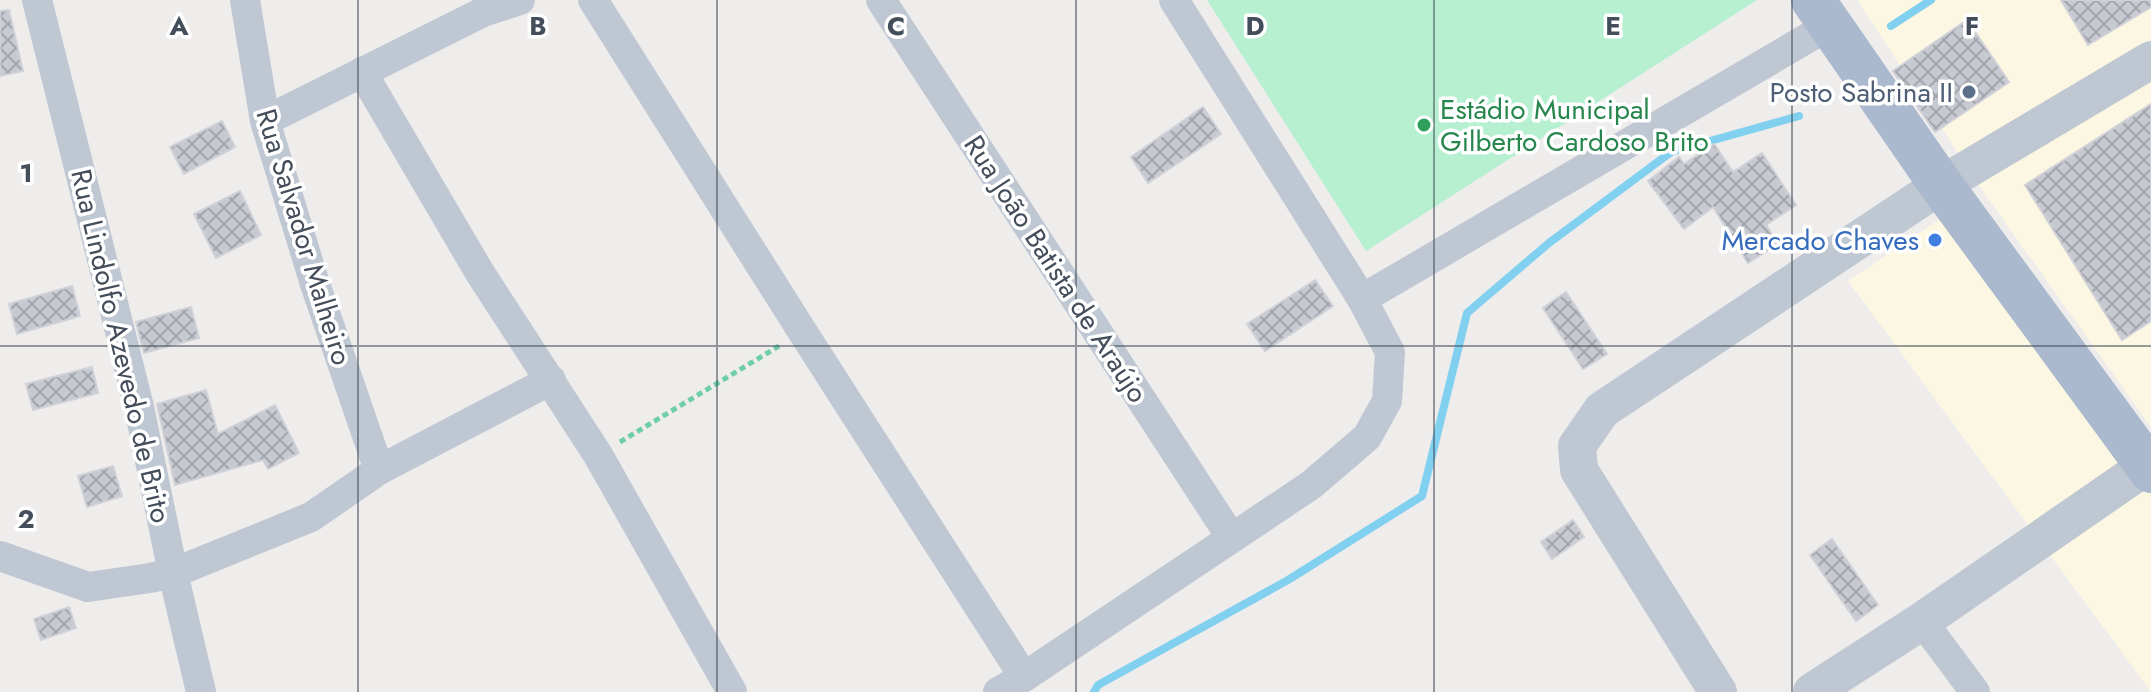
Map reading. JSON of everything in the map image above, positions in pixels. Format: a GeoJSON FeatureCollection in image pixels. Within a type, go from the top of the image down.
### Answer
{"type":"FeatureCollection","features":[{"type":"Feature","properties":{"kind":"main road"},"geometry":{"type":"LineString","coordinates":[[1821,13],[1941,185],[2150,466]]}},
{"type":"Feature","properties":{"kind":"street","name":"Rua Lindolfo Azevedo de Brito"},"geometry":{"type":"LineString","coordinates":[[37,0],[139,407],[201,692]]}},
{"type":"Feature","properties":{"kind":"street","name":"Rua Salvador Malheiro"},"geometry":{"type":"LineString","coordinates":[[245,0],[265,121],[315,284],[379,470]]}},
{"type":"Feature","properties":{"kind":"street"},"geometry":{"type":"LineString","coordinates":[[265,121],[481,6],[520,0]]}},
{"type":"Feature","properties":{"kind":"street"},"geometry":{"type":"LineString","coordinates":[[593,0],[1024,677]]}},
{"type":"Feature","properties":{"kind":"street","name":"Rua João Batista de Araújo"},"geometry":{"type":"LineString","coordinates":[[881,0],[1231,537]]}},
{"type":"Feature","properties":{"kind":"street"},"geometry":{"type":"LineString","coordinates":[[998,692],[1311,485],[1367,437],[1387,401],[1390,352],[1362,299],[1174,0]]}},
{"type":"Feature","properties":{"kind":"street"},"geometry":{"type":"LineString","coordinates":[[1362,299],[1821,13]]}},
{"type":"Feature","properties":{"kind":"street"},"geometry":{"type":"LineString","coordinates":[[1718,692],[1579,470],[1577,446],[1602,410],[1941,185],[2151,60]]}},
{"type":"Feature","properties":{"kind":"street"},"geometry":{"type":"LineString","coordinates":[[362,72],[480,273],[598,455],[732,692]]}},
{"type":"Feature","properties":{"kind":"street"},"geometry":{"type":"LineString","coordinates":[[0,556],[88,587],[173,573],[311,517],[379,470],[551,380]]}},
{"type":"Feature","properties":{"kind":"street"},"geometry":{"type":"LineString","coordinates":[[1812,692],[2150,466]]}},
{"type":"Feature","properties":{"kind":"street"},"geometry":{"type":"LineString","coordinates":[[1922,621],[1975,692]]}},
{"type":"Feature","properties":{"kind":"path"},"geometry":{"type":"LineString","coordinates":[[598,455],[802,331]]}},
{"type":"Feature","properties":{"kind":"shaded area"},"geometry":{"type":"Polygon","coordinates":[[[1857,0],[2151,0],[2151,427],[1987,197],[1857,0]]]}},
{"type":"Feature","properties":{"kind":"shaded area"},"geometry":{"type":"Polygon","coordinates":[[[1949,213],[2151,491],[2151,692],[1848,281],[1949,213]]]}},
{"type":"Feature","properties":{"kind":"green space","name":"Estádio Municipal Gilberto Cardoso Brito"},"geometry":{"type":"Polygon","coordinates":[[[1207,0],[1757,0],[1366,251],[1207,0]]]}},
{"type":"Feature","properties":{"kind":"building"},"geometry":{"type":"Polygon","coordinates":[[[2061,0],[2151,0],[2151,7],[2088,45],[2061,0]]]}},
{"type":"Feature","properties":{"kind":"building"},"geometry":{"type":"Polygon","coordinates":[[[9,10],[23,71],[0,76],[0,11],[9,10]]]}},
{"type":"Feature","properties":{"kind":"building"},"geometry":{"type":"Polygon","coordinates":[[[1967,20],[2009,82],[1935,132],[1893,71],[1967,20]]]}},
{"type":"Feature","properties":{"kind":"building"},"geometry":{"type":"Polygon","coordinates":[[[2151,104],[2151,321],[2122,340],[2025,185],[2151,104]]]}},
{"type":"Feature","properties":{"kind":"building"},"geometry":{"type":"Polygon","coordinates":[[[1203,107],[1221,134],[1148,183],[1131,157],[1203,107]]]}},
{"type":"Feature","properties":{"kind":"building"},"geometry":{"type":"Polygon","coordinates":[[[222,121],[235,147],[184,174],[170,147],[222,121]]]}},
{"type":"Feature","properties":{"kind":"building"},"geometry":{"type":"Polygon","coordinates":[[[1714,144],[1733,172],[1762,153],[1796,205],[1766,225],[1778,244],[1748,263],[1713,207],[1684,229],[1648,181],[1679,157],[1684,164],[1714,144]]]}},
{"type":"Feature","properties":{"kind":"building"},"geometry":{"type":"Polygon","coordinates":[[[240,191],[261,235],[216,258],[194,214],[240,191]]]}},
{"type":"Feature","properties":{"kind":"building"},"geometry":{"type":"Polygon","coordinates":[[[1315,280],[1333,306],[1265,351],[1247,324],[1315,280]]]}},
{"type":"Feature","properties":{"kind":"building"},"geometry":{"type":"Polygon","coordinates":[[[72,286],[80,316],[17,334],[9,304],[72,286]]]}},
{"type":"Feature","properties":{"kind":"building"},"geometry":{"type":"Polygon","coordinates":[[[1566,292],[1607,354],[1583,369],[1543,308],[1566,292]]]}},
{"type":"Feature","properties":{"kind":"building"},"geometry":{"type":"Polygon","coordinates":[[[191,307],[199,338],[144,353],[136,322],[191,307]]]}},
{"type":"Feature","properties":{"kind":"building"},"geometry":{"type":"Polygon","coordinates":[[[92,367],[98,393],[33,410],[26,384],[92,367]]]}},
{"type":"Feature","properties":{"kind":"building"},"geometry":{"type":"Polygon","coordinates":[[[206,390],[218,434],[275,405],[299,453],[268,469],[263,460],[175,485],[157,404],[206,390]]]}},
{"type":"Feature","properties":{"kind":"building"},"geometry":{"type":"Polygon","coordinates":[[[113,466],[122,496],[87,507],[78,476],[113,466]]]}},
{"type":"Feature","properties":{"kind":"building"},"geometry":{"type":"Polygon","coordinates":[[[1573,520],[1584,537],[1552,559],[1541,542],[1573,520]]]}},
{"type":"Feature","properties":{"kind":"building"},"geometry":{"type":"Polygon","coordinates":[[[1832,539],[1878,605],[1856,621],[1810,555],[1832,539]]]}},
{"type":"Feature","properties":{"kind":"building"},"geometry":{"type":"Polygon","coordinates":[[[69,607],[76,628],[41,640],[34,619],[69,607]]]}},
{"type":"Feature","properties":{"kind":"waterway"},"geometry":{"type":"LineString","coordinates":[[1891,26],[1931,0]]}},
{"type":"Feature","properties":{"kind":"waterway"},"geometry":{"type":"LineString","coordinates":[[1094,692],[1098,685],[1288,580],[1422,496],[1467,313],[1549,243],[1671,152],[1799,116]]}},
{"type":"Feature","properties":{"kind":"place","name":"Posto Sabrina II"},"geometry":{"type":"Point","coordinates":[1969,92]}},
{"type":"Feature","properties":{"kind":"place","name":"Estádio Municipal Gilberto Cardoso Brito"},"geometry":{"type":"Point","coordinates":[1424,125]}},
{"type":"Feature","properties":{"kind":"place","name":"Mercado Chaves"},"geometry":{"type":"Point","coordinates":[1935,240]}}]}
